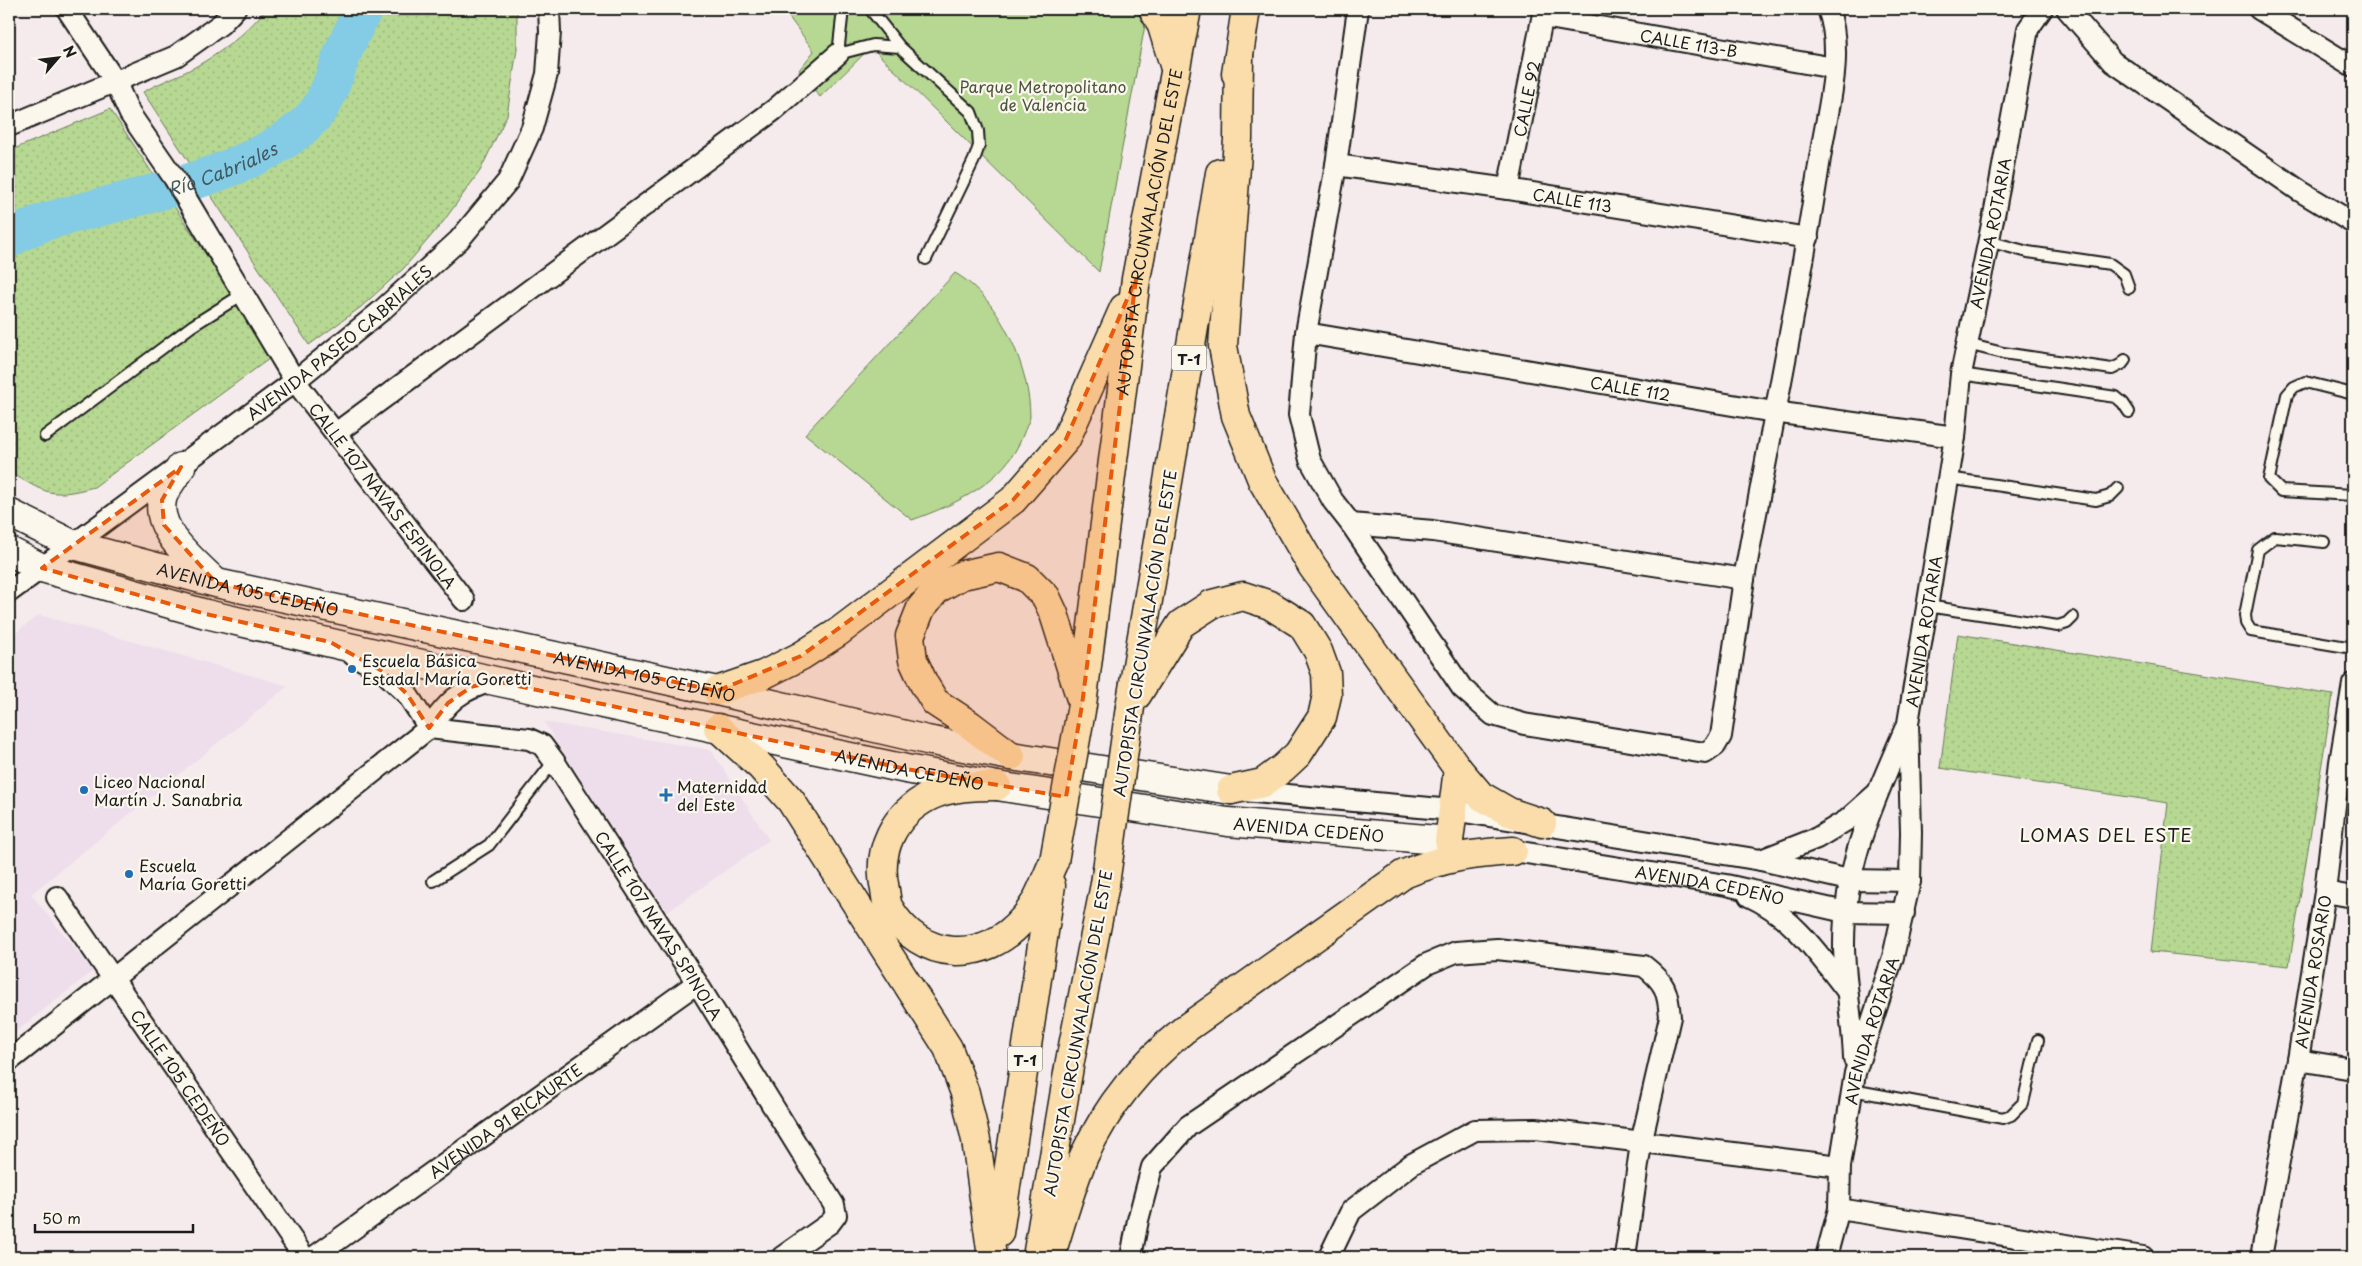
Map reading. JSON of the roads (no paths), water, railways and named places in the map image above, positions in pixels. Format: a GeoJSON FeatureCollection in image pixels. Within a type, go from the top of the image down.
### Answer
{"type":"FeatureCollection","features":[{"type":"Feature","properties":{"kind":"highway"},"geometry":{"type":"LineString","coordinates":[[1152,9],[1161,23],[1176,69]]}},
{"type":"Feature","properties":{"kind":"highway","name":"AUTOPISTA CIRCUNVALACIÓN DEL ESTE"},"geometry":{"type":"LineString","coordinates":[[993,1257],[1054,861],[1082,705],[1136,279],[1187,9]]}},
{"type":"Feature","properties":{"kind":"highway","name":"AUTOPISTA CIRCUNVALACIÓN DEL ESTE"},"geometry":{"type":"LineString","coordinates":[[1037,1257],[1070,1061],[1105,884],[1130,707],[1240,56],[1246,9]]}},
{"type":"Feature","properties":{"kind":"highway"},"geometry":{"type":"LineString","coordinates":[[1240,56],[1238,139],[1223,346],[1236,416],[1262,480],[1312,566],[1458,769],[1481,796],[1509,812],[1542,823]]}},
{"type":"Feature","properties":{"kind":"highway"},"geometry":{"type":"LineString","coordinates":[[717,690],[763,675],[801,656],[836,633],[1013,500],[1066,440],[1136,279]]}},
{"type":"Feature","properties":{"kind":"highway"},"geometry":{"type":"LineString","coordinates":[[1011,756],[970,725],[935,702],[913,660],[910,636],[921,608],[937,589],[962,574],[999,567],[1027,578],[1046,597],[1054,614],[1082,705]]}},
{"type":"Feature","properties":{"kind":"highway"},"geometry":{"type":"LineString","coordinates":[[1130,707],[1181,624],[1212,604],[1243,596],[1270,605],[1302,625],[1318,651],[1326,673],[1328,695],[1322,717],[1298,754],[1283,768],[1263,783],[1231,790]]}},
{"type":"Feature","properties":{"kind":"highway"},"geometry":{"type":"LineString","coordinates":[[718,728],[761,767],[790,801],[948,1048],[966,1093],[976,1140],[993,1257]]}},
{"type":"Feature","properties":{"kind":"highway"},"geometry":{"type":"LineString","coordinates":[[1449,841],[1458,769]]}},
{"type":"Feature","properties":{"kind":"highway"},"geometry":{"type":"LineString","coordinates":[[998,786],[965,787],[931,796],[902,816],[886,843],[881,872],[888,907],[910,935],[938,950],[970,952],[999,941],[1025,918],[1054,861]]}},
{"type":"Feature","properties":{"kind":"highway"},"geometry":{"type":"LineString","coordinates":[[1050,1257],[1084,1158],[1100,1124],[1122,1091],[1161,1049],[1193,1024],[1404,874],[1434,861],[1466,854],[1513,851]]}},
{"type":"Feature","properties":{"kind":"main road"},"geometry":{"type":"LineString","coordinates":[[181,467],[162,500],[164,525],[180,546],[216,583]]}},
{"type":"Feature","properties":{"kind":"main road","name":"AVENIDA 105 CEDEÑO"},"geometry":{"type":"LineString","coordinates":[[9,513],[74,545],[216,583],[717,690],[928,740],[1011,756],[1231,790]]}},
{"type":"Feature","properties":{"kind":"main road","name":"AVENIDA 105 CEDEÑO"},"geometry":{"type":"LineString","coordinates":[[9,551],[42,568],[206,614],[495,680],[718,728]]}},
{"type":"Feature","properties":{"kind":"main road","name":"AVENIDA CEDEÑO"},"geometry":{"type":"LineString","coordinates":[[718,728],[906,769],[998,786],[1228,822],[1449,841]]}},
{"type":"Feature","properties":{"kind":"street","name":"CALLE 107 NAVAS ESPINOLA"},"geometry":{"type":"LineString","coordinates":[[67,9],[116,81],[130,114],[174,178],[295,382],[464,600]]}},
{"type":"Feature","properties":{"kind":"street"},"geometry":{"type":"LineString","coordinates":[[9,126],[176,56],[220,24],[235,9]]}},
{"type":"Feature","properties":{"kind":"street","name":"AVENIDA PASEO CABRIALES"},"geometry":{"type":"LineString","coordinates":[[9,592],[295,382],[381,312],[459,240],[508,181],[532,128],[547,74],[550,32],[549,9]]}},
{"type":"Feature","properties":{"kind":"street"},"geometry":{"type":"LineString","coordinates":[[1358,9],[1336,165],[1306,333],[1299,415],[1310,460],[1333,501],[1351,524],[1462,688],[1493,714],[1524,724],[1705,753],[1715,746],[1721,736],[1744,579],[1808,238],[1834,68],[1834,26],[1828,9]]}},
{"type":"Feature","properties":{"kind":"street","name":"AVENIDA ROTARIA"},"geometry":{"type":"LineString","coordinates":[[1826,1257],[1839,1209],[1840,1166],[1854,1082],[1870,1020],[1893,957],[1910,881],[1911,832],[1908,723],[1948,478],[1960,374],[1988,241],[2028,29],[2042,9]]}},
{"type":"Feature","properties":{"kind":"street"},"geometry":{"type":"LineString","coordinates":[[2067,9],[2113,62],[2300,191],[2353,222]]}},
{"type":"Feature","properties":{"kind":"street"},"geometry":{"type":"LineString","coordinates":[[2259,9],[2353,67]]}},
{"type":"Feature","properties":{"kind":"street","name":"CALLE 113-B"},"geometry":{"type":"LineString","coordinates":[[1544,13],[1834,68]]}},
{"type":"Feature","properties":{"kind":"street","name":"CALLE 92"},"geometry":{"type":"LineString","coordinates":[[1508,189],[1544,13]]}},
{"type":"Feature","properties":{"kind":"street"},"geometry":{"type":"LineString","coordinates":[[336,433],[774,110],[838,54]]}},
{"type":"Feature","properties":{"kind":"street","name":"CALLE 113"},"geometry":{"type":"LineString","coordinates":[[1336,165],[1508,189],[1808,238]]}},
{"type":"Feature","properties":{"kind":"street","name":"CALLE 112"},"geometry":{"type":"LineString","coordinates":[[1306,333],[1774,412],[1954,437]]}},
{"type":"Feature","properties":{"kind":"street"},"geometry":{"type":"LineString","coordinates":[[1351,524],[1433,531],[1744,579]]}},
{"type":"Feature","properties":{"kind":"street"},"geometry":{"type":"LineString","coordinates":[[330,642],[384,672],[407,694],[429,728]]}},
{"type":"Feature","properties":{"kind":"street"},"geometry":{"type":"LineString","coordinates":[[9,1061],[429,728],[448,703],[471,687],[495,680]]}},
{"type":"Feature","properties":{"kind":"street","name":"AVENIDA ROSARIO"},"geometry":{"type":"LineString","coordinates":[[2261,1257],[2298,1060],[2325,892],[2340,762],[2353,689]]}},
{"type":"Feature","properties":{"kind":"street"},"geometry":{"type":"LineString","coordinates":[[1854,1082],[1854,1039],[1847,991],[1845,912],[1849,880],[1878,792],[1908,723]]}},
{"type":"Feature","properties":{"kind":"street","name":"CALLE 107 NAVAS SPINOLA"},"geometry":{"type":"LineString","coordinates":[[429,728],[528,739],[542,745],[554,762],[697,983],[834,1205],[836,1215],[830,1223],[782,1257]]}},
{"type":"Feature","properties":{"kind":"street","name":"AVENIDA CEDEÑO"},"geometry":{"type":"LineString","coordinates":[[1231,790],[1452,810],[1542,823],[1761,860],[1849,880],[1910,881]]}},
{"type":"Feature","properties":{"kind":"street"},"geometry":{"type":"LineString","coordinates":[[1761,860],[1817,838],[1847,820],[1878,792]]}},
{"type":"Feature","properties":{"kind":"street","name":"AVENIDA CEDEÑO"},"geometry":{"type":"LineString","coordinates":[[1449,841],[1726,885],[1845,912],[1904,913]]}},
{"type":"Feature","properties":{"kind":"street"},"geometry":{"type":"LineString","coordinates":[[1726,885],[1758,900],[1787,920],[1812,945],[1847,991]]}},
{"type":"Feature","properties":{"kind":"street"},"geometry":{"type":"LineString","coordinates":[[2325,892],[2353,897]]}},
{"type":"Feature","properties":{"kind":"street","name":"CALLE 105 CEDEÑO"},"geometry":{"type":"LineString","coordinates":[[56,897],[304,1257]]}},
{"type":"Feature","properties":{"kind":"street"},"geometry":{"type":"LineString","coordinates":[[1131,1257],[1138,1220],[1152,1167],[1188,1126],[1427,964],[1456,952],[1497,949],[1644,966],[1660,978],[1668,998],[1670,1017],[1641,1143],[1625,1257]]}},
{"type":"Feature","properties":{"kind":"street","name":"AVENIDA 91 RICAURTE"},"geometry":{"type":"LineString","coordinates":[[314,1257],[697,983]]}},
{"type":"Feature","properties":{"kind":"street"},"geometry":{"type":"LineString","coordinates":[[2298,1060],[2353,1069]]}},
{"type":"Feature","properties":{"kind":"street"},"geometry":{"type":"LineString","coordinates":[[1329,1257],[1351,1212],[1412,1164],[1475,1130],[1536,1129],[1840,1166]]}},
{"type":"Feature","properties":{"kind":"street"},"geometry":{"type":"LineString","coordinates":[[1839,1209],[2143,1257]]}},
{"type":"Feature","properties":{"kind":"lane"},"geometry":{"type":"LineString","coordinates":[[843,9],[838,54],[873,45],[900,47]]}},
{"type":"Feature","properties":{"kind":"lane"},"geometry":{"type":"LineString","coordinates":[[870,9],[900,47],[971,112],[978,131],[979,146],[974,160],[926,259]]}},
{"type":"Feature","properties":{"kind":"lane"},"geometry":{"type":"LineString","coordinates":[[1988,241],[2028,252],[2110,264],[2124,274],[2129,288]]}},
{"type":"Feature","properties":{"kind":"lane"},"geometry":{"type":"LineString","coordinates":[[45,436],[185,331],[243,294]]}},
{"type":"Feature","properties":{"kind":"lane"},"geometry":{"type":"LineString","coordinates":[[1967,344],[2003,353],[2112,368],[2122,364],[2125,360]]}},
{"type":"Feature","properties":{"kind":"lane"},"geometry":{"type":"LineString","coordinates":[[1960,374],[2116,397],[2129,412]]}},
{"type":"Feature","properties":{"kind":"lane"},"geometry":{"type":"LineString","coordinates":[[2353,394],[2305,382],[2294,387],[2287,395],[2269,479],[2281,491],[2353,495]]}},
{"type":"Feature","properties":{"kind":"lane"},"geometry":{"type":"LineString","coordinates":[[1948,478],[2096,500],[2110,496],[2118,488]]}},
{"type":"Feature","properties":{"kind":"lane"},"geometry":{"type":"LineString","coordinates":[[2324,542],[2276,537],[2266,542],[2258,550],[2245,615],[2246,623],[2251,631],[2353,648]]}},
{"type":"Feature","properties":{"kind":"lane"},"geometry":{"type":"LineString","coordinates":[[1927,606],[2058,626],[2067,623],[2073,618]]}},
{"type":"Feature","properties":{"kind":"lane"},"geometry":{"type":"LineString","coordinates":[[433,882],[488,845],[554,762]]}},
{"type":"Feature","properties":{"kind":"lane"},"geometry":{"type":"LineString","coordinates":[[1854,1082],[2003,1118],[2011,1115],[2023,1103],[2038,1040]]}},
{"type":"Feature","properties":{"kind":"waterway","name":"Río Cabriales"},"geometry":{"type":"LineString","coordinates":[[9,239],[54,219],[155,193],[217,173],[275,146],[299,130],[322,105],[346,45],[364,9]]}},
{"type":"Feature","properties":{"kind":"place","name":"Escuela Básica Estadal María Goretti"},"geometry":{"type":"Point","coordinates":[352,669]}},
{"type":"Feature","properties":{"kind":"place","name":"Liceo Nacional Martín J. Sanabria"},"geometry":{"type":"Point","coordinates":[84,790]}},
{"type":"Feature","properties":{"kind":"place","name":"Maternidad del Este"},"geometry":{"type":"Point","coordinates":[666,795]}},
{"type":"Feature","properties":{"kind":"place","name":"Escuela María Goretti"},"geometry":{"type":"Point","coordinates":[129,874]}},
{"type":"Feature","properties":{"kind":"district","name":"LOMAS DEL ESTE"},"geometry":{"type":"Point","coordinates":[2106,834]}},
{"type":"Feature","properties":{"kind":"park label","name":"Parque Metropolitano de Valencia"},"geometry":{"type":"Point","coordinates":[1043,95]}}]}
